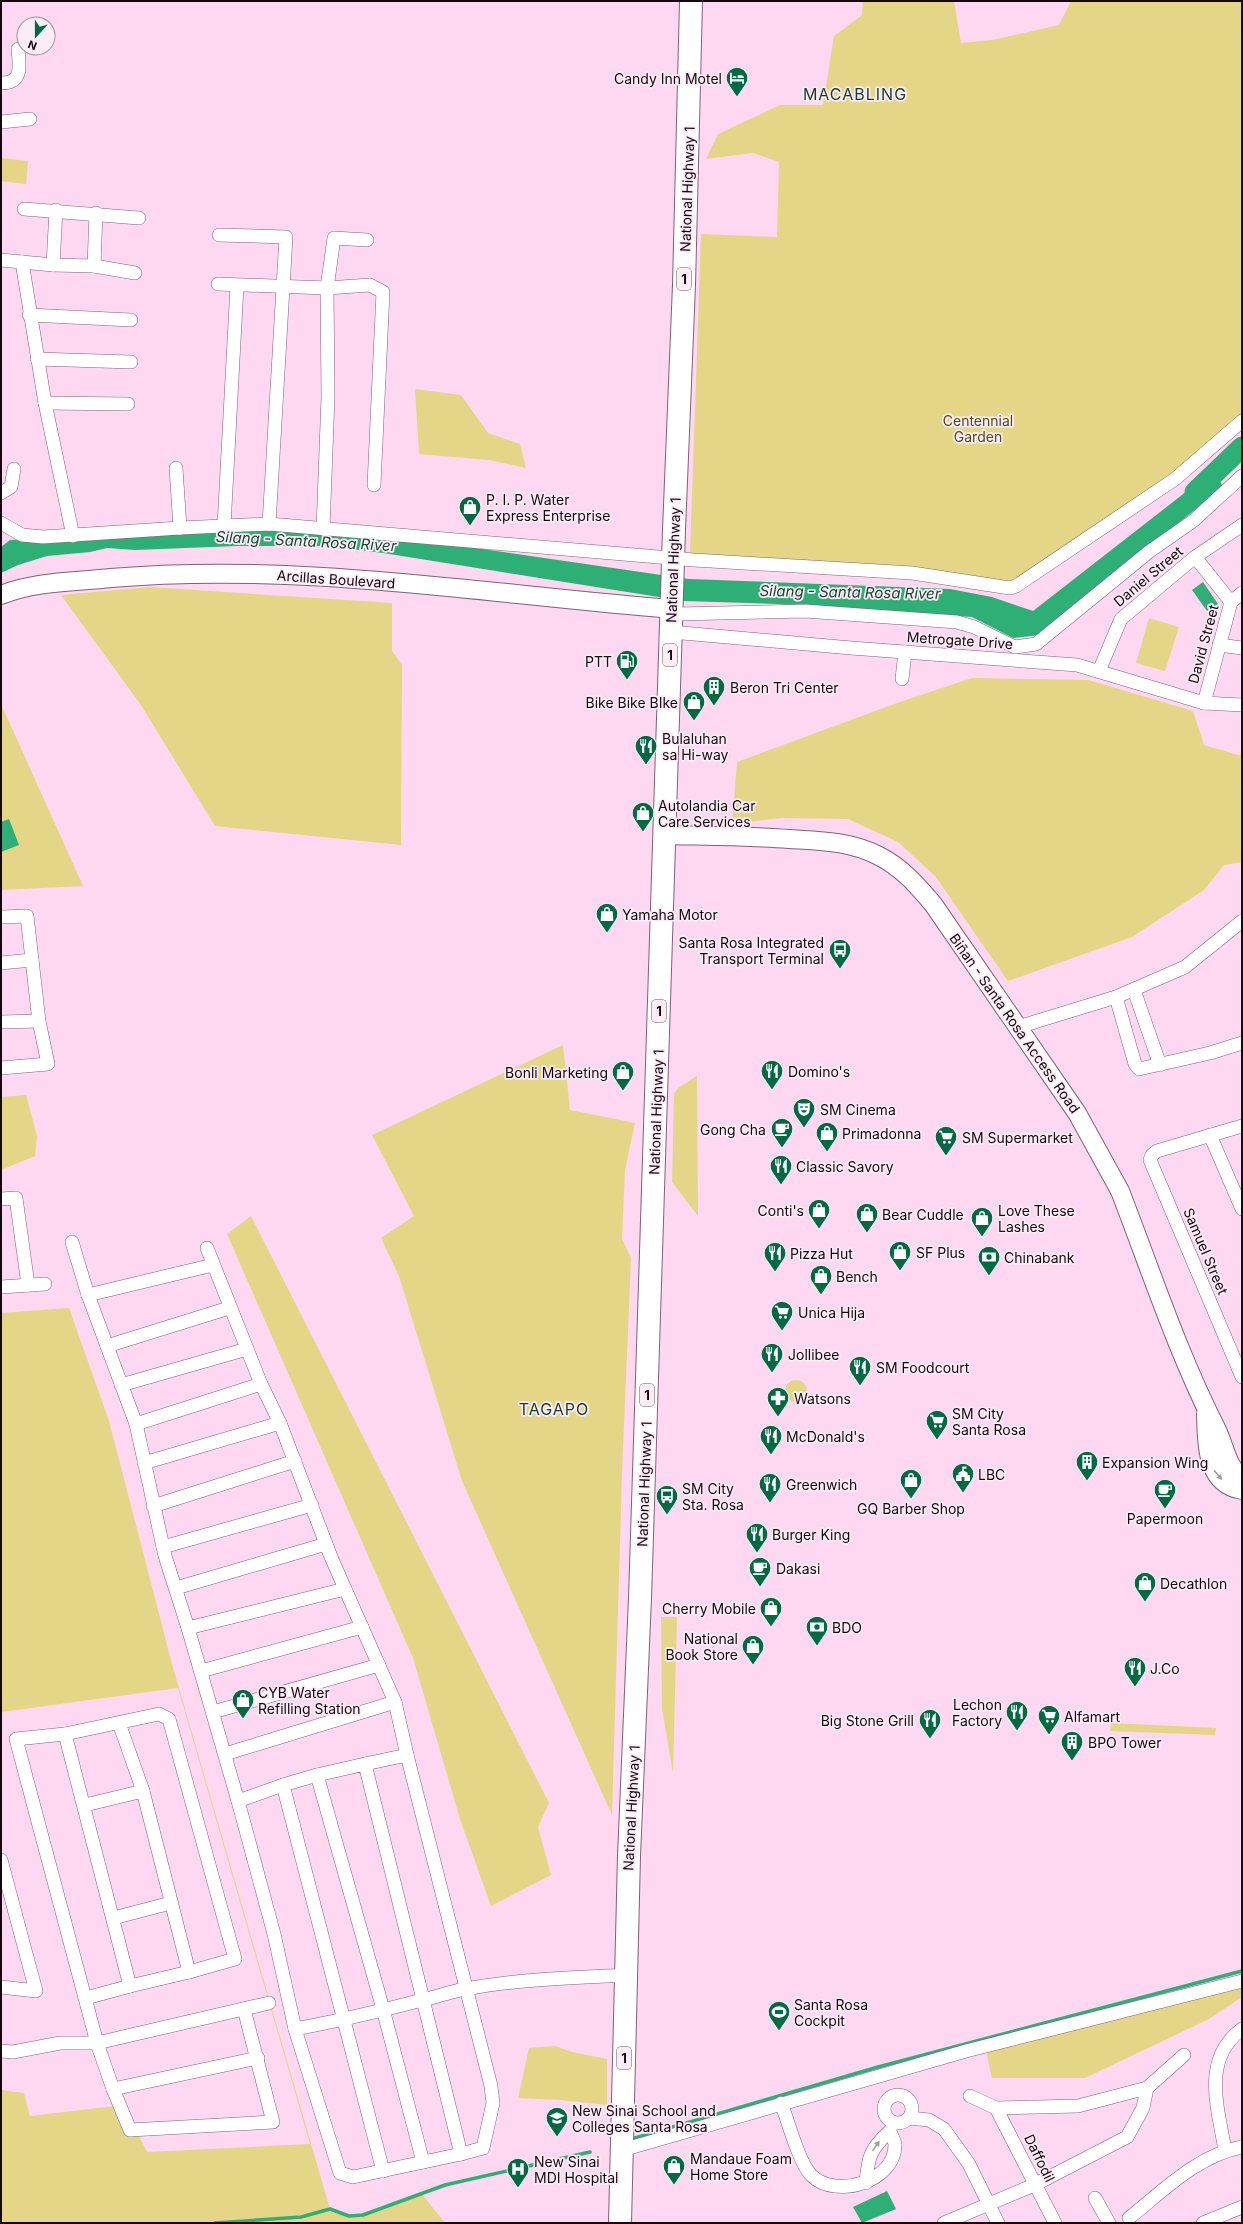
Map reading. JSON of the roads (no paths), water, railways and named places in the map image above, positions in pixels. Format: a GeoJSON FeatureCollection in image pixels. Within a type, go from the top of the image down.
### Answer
{"type":"FeatureCollection","features":[{"type":"Feature","properties":{"kind":"highway","name":"National Highway 1"},"geometry":{"type":"LineString","coordinates":[[620,2223],[626,1970],[664,835],[673,619],[673,559],[684,284],[691,1]]}},
{"type":"Feature","properties":{"kind":"main road","name":"Arcillas Boulevard"},"geometry":{"type":"LineString","coordinates":[[1,595],[14,590],[49,584],[131,577],[256,573],[328,576],[673,619]]}},
{"type":"Feature","properties":{"kind":"main road","name":"Biñan - Santa Rosa Access Road"},"geometry":{"type":"LineString","coordinates":[[664,835],[740,836],[838,842],[860,848],[879,856],[902,871],[933,904],[1077,1113],[1111,1173],[1206,1411],[1218,1432],[1234,1472],[1242,1478]]}},
{"type":"Feature","properties":{"kind":"main road","name":"Biñan - Santa Rosa Access Road"},"geometry":{"type":"LineString","coordinates":[[1206,1411],[1210,1465],[1221,1479],[1237,1490],[1242,1490]]}},
{"type":"Feature","properties":{"kind":"street"},"geometry":{"type":"LineString","coordinates":[[1,83],[10,83],[16,78],[20,70],[19,56]]}},
{"type":"Feature","properties":{"kind":"street"},"geometry":{"type":"LineString","coordinates":[[1,122],[30,119]]}},
{"type":"Feature","properties":{"kind":"street"},"geometry":{"type":"LineString","coordinates":[[24,209],[96,213],[139,218]]}},
{"type":"Feature","properties":{"kind":"street"},"geometry":{"type":"LineString","coordinates":[[53,266],[56,210]]}},
{"type":"Feature","properties":{"kind":"street"},"geometry":{"type":"LineString","coordinates":[[94,266],[96,213]]}},
{"type":"Feature","properties":{"kind":"street"},"geometry":{"type":"LineString","coordinates":[[219,235],[286,237],[269,524]]}},
{"type":"Feature","properties":{"kind":"street"},"geometry":{"type":"LineString","coordinates":[[323,529],[328,397],[327,288],[334,238],[367,240]]}},
{"type":"Feature","properties":{"kind":"street"},"geometry":{"type":"LineString","coordinates":[[1,260],[53,266],[94,266],[135,273]]}},
{"type":"Feature","properties":{"kind":"street"},"geometry":{"type":"LineString","coordinates":[[22,262],[37,359],[73,536]]}},
{"type":"Feature","properties":{"kind":"street"},"geometry":{"type":"LineString","coordinates":[[218,284],[284,288],[327,288],[370,285],[383,292],[374,485]]}},
{"type":"Feature","properties":{"kind":"street"},"geometry":{"type":"LineString","coordinates":[[224,526],[237,286]]}},
{"type":"Feature","properties":{"kind":"street"},"geometry":{"type":"LineString","coordinates":[[29,315],[131,320]]}},
{"type":"Feature","properties":{"kind":"street"},"geometry":{"type":"LineString","coordinates":[[37,359],[131,362]]}},
{"type":"Feature","properties":{"kind":"street"},"geometry":{"type":"LineString","coordinates":[[46,403],[128,404]]}},
{"type":"Feature","properties":{"kind":"street"},"geometry":{"type":"LineString","coordinates":[[1,523],[22,535],[44,538],[180,528],[269,524],[673,559],[912,573],[1010,588],[1016,586],[1175,479],[1242,421]]}},
{"type":"Feature","properties":{"kind":"street"},"geometry":{"type":"LineString","coordinates":[[176,468],[180,528]]}},
{"type":"Feature","properties":{"kind":"street"},"geometry":{"type":"LineString","coordinates":[[1,493],[11,487],[14,469]]}},
{"type":"Feature","properties":{"kind":"street"},"geometry":{"type":"LineString","coordinates":[[673,619],[805,611],[957,622],[974,627],[1015,647],[1036,644],[1075,610],[1144,556],[1193,521],[1242,476]]}},
{"type":"Feature","properties":{"kind":"street","name":"Daniel Street"},"geometry":{"type":"LineString","coordinates":[[1099,671],[1122,619],[1195,557],[1242,525]]}},
{"type":"Feature","properties":{"kind":"street","name":"David Street"},"geometry":{"type":"LineString","coordinates":[[1195,557],[1230,602],[1204,703]]}},
{"type":"Feature","properties":{"kind":"street"},"geometry":{"type":"LineString","coordinates":[[1230,602],[1242,593]]}},
{"type":"Feature","properties":{"kind":"street","name":"Metrogate Drive"},"geometry":{"type":"LineString","coordinates":[[673,619],[905,652],[1077,665],[1204,703],[1242,705]]}},
{"type":"Feature","properties":{"kind":"street"},"geometry":{"type":"LineString","coordinates":[[1219,645],[1242,648]]}},
{"type":"Feature","properties":{"kind":"street"},"geometry":{"type":"LineString","coordinates":[[902,679],[905,652]]}},
{"type":"Feature","properties":{"kind":"street"},"geometry":{"type":"LineString","coordinates":[[1,917],[27,916],[39,1021],[48,1064],[1,1068]]}},
{"type":"Feature","properties":{"kind":"street"},"geometry":{"type":"LineString","coordinates":[[1018,1027],[1116,997],[1185,967],[1242,921]]}},
{"type":"Feature","properties":{"kind":"street"},"geometry":{"type":"LineString","coordinates":[[1,962],[32,960]]}},
{"type":"Feature","properties":{"kind":"street"},"geometry":{"type":"LineString","coordinates":[[1134,990],[1160,1065]]}},
{"type":"Feature","properties":{"kind":"street"},"geometry":{"type":"LineString","coordinates":[[1116,997],[1136,1064],[1139,1069],[1210,1053],[1242,1043]]}},
{"type":"Feature","properties":{"kind":"street"},"geometry":{"type":"LineString","coordinates":[[1,1022],[39,1021]]}},
{"type":"Feature","properties":{"kind":"street"},"geometry":{"type":"LineString","coordinates":[[1242,1126],[1210,1135],[1242,1208]]}},
{"type":"Feature","properties":{"kind":"street","name":"Samuel Street"},"geometry":{"type":"LineString","coordinates":[[1210,1135],[1157,1151],[1152,1155],[1150,1160],[1242,1377]]}},
{"type":"Feature","properties":{"kind":"street"},"geometry":{"type":"LineString","coordinates":[[1,1199],[16,1198],[28,1285]]}},
{"type":"Feature","properties":{"kind":"street"},"geometry":{"type":"LineString","coordinates":[[72,1242],[88,1295],[136,1424],[163,1547],[213,1712],[274,1934],[279,2002],[295,2029],[340,2173],[353,2177],[483,2148],[493,2097],[395,1702],[326,1544],[280,1423],[261,1384],[229,1308],[207,1248]]}},
{"type":"Feature","properties":{"kind":"street"},"geometry":{"type":"LineString","coordinates":[[88,1295],[213,1265]]}},
{"type":"Feature","properties":{"kind":"street"},"geometry":{"type":"LineString","coordinates":[[1,1287],[45,1284]]}},
{"type":"Feature","properties":{"kind":"street"},"geometry":{"type":"LineString","coordinates":[[107,1346],[229,1308]]}},
{"type":"Feature","properties":{"kind":"street"},"geometry":{"type":"LineString","coordinates":[[121,1385],[247,1349]]}},
{"type":"Feature","properties":{"kind":"street"},"geometry":{"type":"LineString","coordinates":[[136,1424],[261,1384]]}},
{"type":"Feature","properties":{"kind":"street"},"geometry":{"type":"LineString","coordinates":[[144,1463],[280,1423]]}},
{"type":"Feature","properties":{"kind":"street"},"geometry":{"type":"LineString","coordinates":[[153,1506],[295,1461]]}},
{"type":"Feature","properties":{"kind":"street"},"geometry":{"type":"LineString","coordinates":[[163,1547],[312,1505]]}},
{"type":"Feature","properties":{"kind":"street"},"geometry":{"type":"LineString","coordinates":[[176,1588],[326,1544]]}},
{"type":"Feature","properties":{"kind":"street"},"geometry":{"type":"LineString","coordinates":[[188,1628],[345,1589]]}},
{"type":"Feature","properties":{"kind":"street"},"geometry":{"type":"LineString","coordinates":[[200,1671],[362,1627]]}},
{"type":"Feature","properties":{"kind":"street"},"geometry":{"type":"LineString","coordinates":[[213,1712],[379,1664]]}},
{"type":"Feature","properties":{"kind":"street"},"geometry":{"type":"LineString","coordinates":[[225,1754],[395,1702]]}},
{"type":"Feature","properties":{"kind":"street"},"geometry":{"type":"LineString","coordinates":[[86,1998],[234,1959],[169,1719],[159,1714],[66,1734],[16,1739],[97,2043],[113,2089],[130,2130],[273,2122],[258,2058],[244,2009]]}},
{"type":"Feature","properties":{"kind":"street"},"geometry":{"type":"LineString","coordinates":[[119,1723],[143,1791],[189,1972]]}},
{"type":"Feature","properties":{"kind":"street"},"geometry":{"type":"LineString","coordinates":[[66,1734],[130,1986]]}},
{"type":"Feature","properties":{"kind":"street"},"geometry":{"type":"LineString","coordinates":[[238,1800],[317,1775],[407,1755]]}},
{"type":"Feature","properties":{"kind":"street"},"geometry":{"type":"LineString","coordinates":[[365,1764],[461,2154]]}},
{"type":"Feature","properties":{"kind":"street"},"geometry":{"type":"LineString","coordinates":[[317,1775],[383,2009],[423,2162]]}},
{"type":"Feature","properties":{"kind":"street"},"geometry":{"type":"LineString","coordinates":[[283,1785],[383,2171]]}},
{"type":"Feature","properties":{"kind":"street"},"geometry":{"type":"LineString","coordinates":[[85,1805],[143,1791]]}},
{"type":"Feature","properties":{"kind":"street"},"geometry":{"type":"LineString","coordinates":[[1,1860],[36,1991],[1,1987]]}},
{"type":"Feature","properties":{"kind":"street"},"geometry":{"type":"LineString","coordinates":[[113,1918],[171,1903]]}},
{"type":"Feature","properties":{"kind":"street"},"geometry":{"type":"LineString","coordinates":[[295,2029],[345,2020],[465,1989],[504,1983],[626,1970]]}},
{"type":"Feature","properties":{"kind":"street"},"geometry":{"type":"LineString","coordinates":[[622,2150],[966,2051],[1242,1981]]}},
{"type":"Feature","properties":{"kind":"street"},"geometry":{"type":"LineString","coordinates":[[1,2051],[13,2052],[60,2043],[97,2043],[279,2002]]}},
{"type":"Feature","properties":{"kind":"street"},"geometry":{"type":"LineString","coordinates":[[1225,2150],[1214,2083],[1219,2058],[1232,2036],[1242,2029]]}},
{"type":"Feature","properties":{"kind":"street"},"geometry":{"type":"LineString","coordinates":[[970,2096],[996,2108],[1078,2106],[1147,2088],[1184,2055]]}},
{"type":"Feature","properties":{"kind":"street"},"geometry":{"type":"LineString","coordinates":[[113,2089],[258,2058]]}},
{"type":"Feature","properties":{"kind":"street"},"geometry":{"type":"LineString","coordinates":[[944,2223],[1034,2185],[1127,2137],[1143,2108],[1147,2088]]}},
{"type":"Feature","properties":{"kind":"street"},"geometry":{"type":"LineString","coordinates":[[781,2103],[801,2158],[811,2175],[822,2184],[841,2188],[866,2183],[882,2172],[891,2159],[895,2145],[891,2126],[884,2111],[886,2101],[893,2096],[902,2095],[909,2101],[912,2110],[909,2118],[901,2123],[891,2126],[875,2144],[868,2158],[866,2183]]}},
{"type":"Feature","properties":{"kind":"street","name":"Daffodil"},"geometry":{"type":"LineString","coordinates":[[996,2108],[1034,2185],[1055,2223]]}},
{"type":"Feature","properties":{"kind":"street"},"geometry":{"type":"LineString","coordinates":[[909,2118],[929,2120],[944,2128],[969,2164],[998,2223]]}},
{"type":"Feature","properties":{"kind":"street"},"geometry":{"type":"LineString","coordinates":[[1129,2218],[1195,2166],[1225,2150],[1242,2147]]}},
{"type":"Feature","properties":{"kind":"street"},"geometry":{"type":"LineString","coordinates":[[1095,2198],[1109,2223]]}},
{"type":"Feature","properties":{"kind":"street"},"geometry":{"type":"LineString","coordinates":[[1203,2223],[1242,2207]]}},
{"type":"Feature","properties":{"kind":"water"},"geometry":{"type":"Polygon","coordinates":[[[1214,470],[1223,487],[1040,635],[1013,638],[972,617],[779,604],[684,601],[383,553],[326,546],[237,546],[135,550],[107,548],[90,552],[47,556],[18,565],[1,573],[1,547],[10,540],[258,528],[387,535],[689,579],[950,589],[992,597],[1033,611],[1214,470]]]}},
{"type":"Feature","properties":{"kind":"water"},"geometry":{"type":"Polygon","coordinates":[[[1203,582],[1218,604],[1207,611],[1192,590],[1203,582]]]}},
{"type":"Feature","properties":{"kind":"water"},"geometry":{"type":"Polygon","coordinates":[[[9,819],[19,845],[1,852],[1,822],[9,819]]]}},
{"type":"Feature","properties":{"kind":"water"},"geometry":{"type":"Polygon","coordinates":[[[887,2191],[896,2209],[862,2223],[853,2207],[887,2191]]]}},
{"type":"Feature","properties":{"kind":"waterway","name":"Silang - Santa Rosa River"},"geometry":{"type":"LineString","coordinates":[[1195,492],[1242,447]]}},
{"type":"Feature","properties":{"kind":"waterway"},"geometry":{"type":"LineString","coordinates":[[635,2138],[878,2067],[1242,1971]]}},
{"type":"Feature","properties":{"kind":"waterway"},"geometry":{"type":"LineString","coordinates":[[215,2223],[301,2217],[330,2209],[349,2216],[363,2215],[445,2185],[590,2152]]}},
{"type":"Feature","properties":{"kind":"place","name":"Candy Inn Motel"},"geometry":{"type":"Point","coordinates":[737,98]}},
{"type":"Feature","properties":{"kind":"place","name":"P. I. P. Water Express Enterprise"},"geometry":{"type":"Point","coordinates":[470,526]}},
{"type":"Feature","properties":{"kind":"place","name":"PTT"},"geometry":{"type":"Point","coordinates":[627,680]}},
{"type":"Feature","properties":{"kind":"place","name":"Beron Tri Center"},"geometry":{"type":"Point","coordinates":[714,706]}},
{"type":"Feature","properties":{"kind":"place","name":"Bike Bike BIke"},"geometry":{"type":"Point","coordinates":[694,722]}},
{"type":"Feature","properties":{"kind":"place","name":"Bulaluhan sa Hi-way"},"geometry":{"type":"Point","coordinates":[646,766]}},
{"type":"Feature","properties":{"kind":"place","name":"Autolandia Car Care Services"},"geometry":{"type":"Point","coordinates":[643,832]}},
{"type":"Feature","properties":{"kind":"place","name":"Yamaha Motor"},"geometry":{"type":"Point","coordinates":[607,934]}},
{"type":"Feature","properties":{"kind":"place","name":"Santa Rosa Integrated Transport Terminal"},"geometry":{"type":"Point","coordinates":[840,970]}},
{"type":"Feature","properties":{"kind":"place","name":"Domino's"},"geometry":{"type":"Point","coordinates":[772,1090]}},
{"type":"Feature","properties":{"kind":"place","name":"Bonli Marketing"},"geometry":{"type":"Point","coordinates":[623,1092]}},
{"type":"Feature","properties":{"kind":"place","name":"SM Cinema"},"geometry":{"type":"Point","coordinates":[804,1128]}},
{"type":"Feature","properties":{"kind":"place","name":"Gong Cha"},"geometry":{"type":"Point","coordinates":[782,1148]}},
{"type":"Feature","properties":{"kind":"place","name":"Primadonna"},"geometry":{"type":"Point","coordinates":[827,1152]}},
{"type":"Feature","properties":{"kind":"place","name":"SM Supermarket"},"geometry":{"type":"Point","coordinates":[946,1156]}},
{"type":"Feature","properties":{"kind":"place","name":"Classic Savory"},"geometry":{"type":"Point","coordinates":[781,1186]}},
{"type":"Feature","properties":{"kind":"place","name":"Conti's"},"geometry":{"type":"Point","coordinates":[819,1230]}},
{"type":"Feature","properties":{"kind":"place","name":"Bear Cuddle"},"geometry":{"type":"Point","coordinates":[867,1234]}},
{"type":"Feature","properties":{"kind":"place","name":"Love These Lashes"},"geometry":{"type":"Point","coordinates":[982,1238]}},
{"type":"Feature","properties":{"kind":"place","name":"Pizza Hut"},"geometry":{"type":"Point","coordinates":[775,1272]}},
{"type":"Feature","properties":{"kind":"place","name":"SF Plus"},"geometry":{"type":"Point","coordinates":[900,1272]}},
{"type":"Feature","properties":{"kind":"place","name":"Chinabank"},"geometry":{"type":"Point","coordinates":[989,1276]}},
{"type":"Feature","properties":{"kind":"place","name":"Bench"},"geometry":{"type":"Point","coordinates":[821,1296]}},
{"type":"Feature","properties":{"kind":"place","name":"Unica Hija"},"geometry":{"type":"Point","coordinates":[782,1332]}},
{"type":"Feature","properties":{"kind":"place","name":"Jollibee"},"geometry":{"type":"Point","coordinates":[772,1374]}},
{"type":"Feature","properties":{"kind":"place","name":"SM Foodcourt"},"geometry":{"type":"Point","coordinates":[860,1386]}},
{"type":"Feature","properties":{"kind":"place","name":"Watsons"},"geometry":{"type":"Point","coordinates":[778,1418]}},
{"type":"Feature","properties":{"kind":"place","name":"SM City Santa Rosa"},"geometry":{"type":"Point","coordinates":[937,1440]}},
{"type":"Feature","properties":{"kind":"place","name":"McDonald's"},"geometry":{"type":"Point","coordinates":[771,1456]}},
{"type":"Feature","properties":{"kind":"place","name":"Expansion Wing"},"geometry":{"type":"Point","coordinates":[1087,1482]}},
{"type":"Feature","properties":{"kind":"place","name":"LBC"},"geometry":{"type":"Point","coordinates":[963,1494]}},
{"type":"Feature","properties":{"kind":"place","name":"GQ Barber Shop"},"geometry":{"type":"Point","coordinates":[911,1500]}},
{"type":"Feature","properties":{"kind":"place","name":"Greenwich"},"geometry":{"type":"Point","coordinates":[770,1504]}},
{"type":"Feature","properties":{"kind":"place","name":"Papermoon"},"geometry":{"type":"Point","coordinates":[1165,1510]}},
{"type":"Feature","properties":{"kind":"place","name":"SM City Sta. Rosa"},"geometry":{"type":"Point","coordinates":[667,1516]}},
{"type":"Feature","properties":{"kind":"place","name":"Burger King"},"geometry":{"type":"Point","coordinates":[757,1554]}},
{"type":"Feature","properties":{"kind":"place","name":"Dakasi"},"geometry":{"type":"Point","coordinates":[760,1588]}},
{"type":"Feature","properties":{"kind":"place","name":"Decathlon"},"geometry":{"type":"Point","coordinates":[1145,1602]}},
{"type":"Feature","properties":{"kind":"place","name":"Cherry Mobile"},"geometry":{"type":"Point","coordinates":[771,1628]}},
{"type":"Feature","properties":{"kind":"place","name":"BDO"},"geometry":{"type":"Point","coordinates":[817,1646]}},
{"type":"Feature","properties":{"kind":"place","name":"National Book Store"},"geometry":{"type":"Point","coordinates":[753,1666]}},
{"type":"Feature","properties":{"kind":"place","name":"J.Co"},"geometry":{"type":"Point","coordinates":[1135,1688]}},
{"type":"Feature","properties":{"kind":"place","name":"CYB Water Refilling Station"},"geometry":{"type":"Point","coordinates":[243,1720]}},
{"type":"Feature","properties":{"kind":"place","name":"Lechon Factory"},"geometry":{"type":"Point","coordinates":[1017,1732]}},
{"type":"Feature","properties":{"kind":"place","name":"Alfamart"},"geometry":{"type":"Point","coordinates":[1049,1736]}},
{"type":"Feature","properties":{"kind":"place","name":"Big Stone Grill"},"geometry":{"type":"Point","coordinates":[930,1740]}},
{"type":"Feature","properties":{"kind":"place","name":"BPO Tower"},"geometry":{"type":"Point","coordinates":[1072,1762]}},
{"type":"Feature","properties":{"kind":"place","name":"Santa Rosa Cockpit"},"geometry":{"type":"Point","coordinates":[779,2032]}},
{"type":"Feature","properties":{"kind":"place","name":"New Sinai School and Colleges Santa Rosa"},"geometry":{"type":"Point","coordinates":[557,2138]}},
{"type":"Feature","properties":{"kind":"place","name":"Mandaue Foam Home Store"},"geometry":{"type":"Point","coordinates":[674,2186]}},
{"type":"Feature","properties":{"kind":"place","name":"New Sinai MDI Hospital"},"geometry":{"type":"Point","coordinates":[518,2188]}},
{"type":"Feature","properties":{"kind":"district","name":"MACABLING"},"geometry":{"type":"Point","coordinates":[855,94]}},
{"type":"Feature","properties":{"kind":"district","name":"TAGAPO"},"geometry":{"type":"Point","coordinates":[554,1409]}},
{"type":"Feature","properties":{"kind":"park label","name":"Centennial Garden"},"geometry":{"type":"Point","coordinates":[978,428]}}]}
